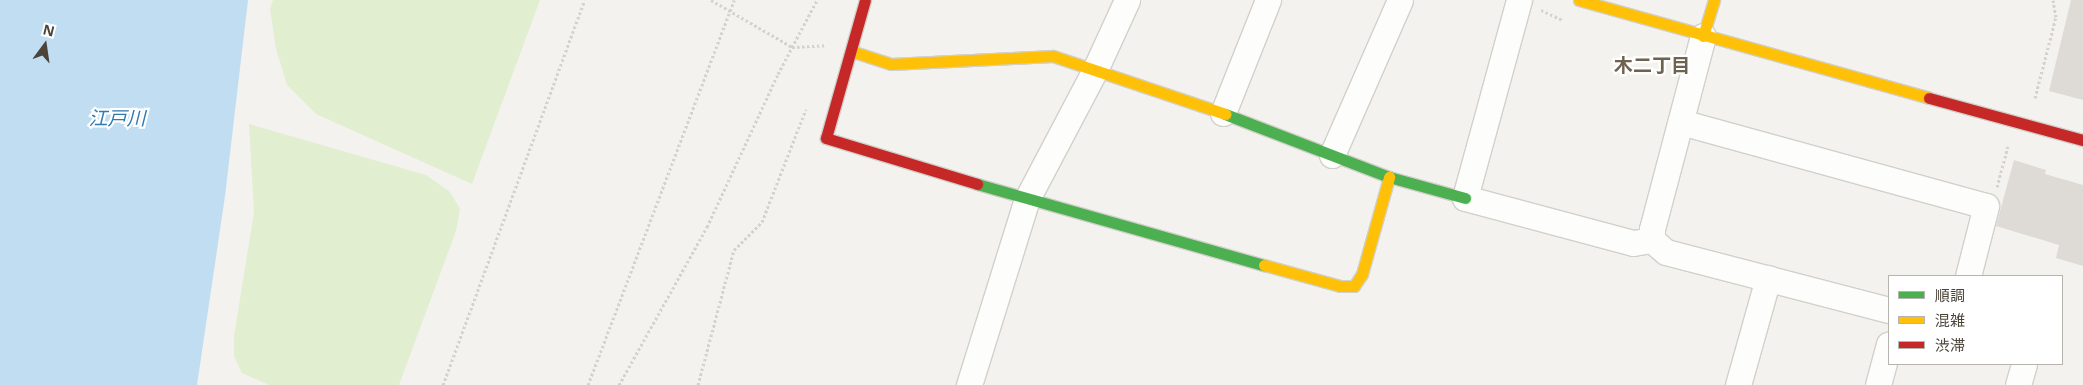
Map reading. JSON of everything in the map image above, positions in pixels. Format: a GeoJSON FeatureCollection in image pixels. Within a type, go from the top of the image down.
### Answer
{"type":"FeatureCollection","features":[{"type":"Feature","properties":{"kind":"street"},"geometry":{"type":"LineString","coordinates":[[865,0],[826,138],[1027,199],[1340,286],[1354,286],[1362,274],[1389,177]]}},
{"type":"Feature","properties":{"kind":"street"},"geometry":{"type":"LineString","coordinates":[[969,385],[1027,199],[1096,70],[1126,0]]}},
{"type":"Feature","properties":{"kind":"street"},"geometry":{"type":"LineString","coordinates":[[1223,113],[1268,0]]}},
{"type":"Feature","properties":{"kind":"street"},"geometry":{"type":"LineString","coordinates":[[1332,155],[1400,0]]}},
{"type":"Feature","properties":{"kind":"street"},"geometry":{"type":"LineString","coordinates":[[1465,198],[1519,0]]}},
{"type":"Feature","properties":{"kind":"street"},"geometry":{"type":"LineString","coordinates":[[1579,0],[2083,140]]}},
{"type":"Feature","properties":{"kind":"street"},"geometry":{"type":"LineString","coordinates":[[1714,0],[1652,229],[1652,240],[1666,252],[1888,310]]}},
{"type":"Feature","properties":{"kind":"street"},"geometry":{"type":"LineString","coordinates":[[851,51],[890,64],[1053,56],[1223,113],[1389,177],[1633,243],[1652,240]]}},
{"type":"Feature","properties":{"kind":"street"},"geometry":{"type":"LineString","coordinates":[[1681,122],[1986,206],[1968,275]]}},
{"type":"Feature","properties":{"kind":"street"},"geometry":{"type":"LineString","coordinates":[[1738,385],[1768,278]]}},
{"type":"Feature","properties":{"kind":"street"},"geometry":{"type":"LineString","coordinates":[[1878,385],[1888,348]]}},
{"type":"Feature","properties":{"kind":"street"},"geometry":{"type":"LineString","coordinates":[[2018,385],[2024,365]]}},
{"type":"Feature","properties":{"kind":"path"},"geometry":{"type":"LineString","coordinates":[[443,385],[585,0]]}},
{"type":"Feature","properties":{"kind":"path"},"geometry":{"type":"LineString","coordinates":[[711,0],[792,47],[828,44],[825,52]]}},
{"type":"Feature","properties":{"kind":"path"},"geometry":{"type":"LineString","coordinates":[[588,385],[734,0]]}},
{"type":"Feature","properties":{"kind":"path"},"geometry":{"type":"LineString","coordinates":[[619,385],[708,227],[742,150],[817,0]]}},
{"type":"Feature","properties":{"kind":"path"},"geometry":{"type":"LineString","coordinates":[[2035,98],[2056,17],[2052,0]]}},
{"type":"Feature","properties":{"kind":"path"},"geometry":{"type":"LineString","coordinates":[[698,385],[734,250],[762,222],[806,108]]}},
{"type":"Feature","properties":{"kind":"path"},"geometry":{"type":"LineString","coordinates":[[1986,206],[1994,196],[2008,146]]}},
{"type":"Feature","properties":{"kind":"green space"},"geometry":{"type":"Polygon","coordinates":[[[273,0],[540,0],[472,184],[316,114],[287,85],[276,49],[270,9],[273,0]]]}},
{"type":"Feature","properties":{"kind":"green space"},"geometry":{"type":"Polygon","coordinates":[[[249,124],[426,175],[450,192],[460,209],[456,231],[399,385],[269,385],[242,373],[234,356],[234,336],[254,212],[249,124]]]}},
{"type":"Feature","properties":{"kind":"water","name":"江戸川"},"geometry":{"type":"Polygon","coordinates":[[[0,0],[248,0],[225,196],[197,385],[0,385],[0,0]]]}},
{"type":"Feature","properties":{"kind":"building"},"geometry":{"type":"Polygon","coordinates":[[[2071,0],[2083,0],[2083,100],[2049,91],[2071,0]]]}},
{"type":"Feature","properties":{"kind":"building"},"geometry":{"type":"Polygon","coordinates":[[[2014,160],[2046,170],[2045,174],[2083,185],[2083,266],[2056,258],[2059,245],[1996,226],[2014,160]]]}},
{"type":"Feature","properties":{"kind":"traffic: fast"},"geometry":{"type":"LineString","coordinates":[[1225,114],[1389,177],[1465,198]]}},
{"type":"Feature","properties":{"kind":"traffic: fast"},"geometry":{"type":"LineString","coordinates":[[977,184],[1264,265]]}},
{"type":"Feature","properties":{"kind":"traffic: slow"},"geometry":{"type":"LineString","coordinates":[[1579,0],[1929,98]]}},
{"type":"Feature","properties":{"kind":"traffic: slow"},"geometry":{"type":"LineString","coordinates":[[1703,36],[1714,0]]}},
{"type":"Feature","properties":{"kind":"traffic: slow"},"geometry":{"type":"LineString","coordinates":[[851,51],[891,64],[1053,56],[1225,114]]}},
{"type":"Feature","properties":{"kind":"traffic: slow"},"geometry":{"type":"LineString","coordinates":[[1264,265],[1340,286],[1354,286],[1362,274],[1389,177]]}},
{"type":"Feature","properties":{"kind":"traffic: jam"},"geometry":{"type":"LineString","coordinates":[[865,0],[826,138],[977,184]]}},
{"type":"Feature","properties":{"kind":"traffic: jam"},"geometry":{"type":"LineString","coordinates":[[1929,98],[2083,140]]}},
{"type":"Feature","properties":{"kind":"district","name":"木二丁目"},"geometry":{"type":"Point","coordinates":[1652,66]}}]}
